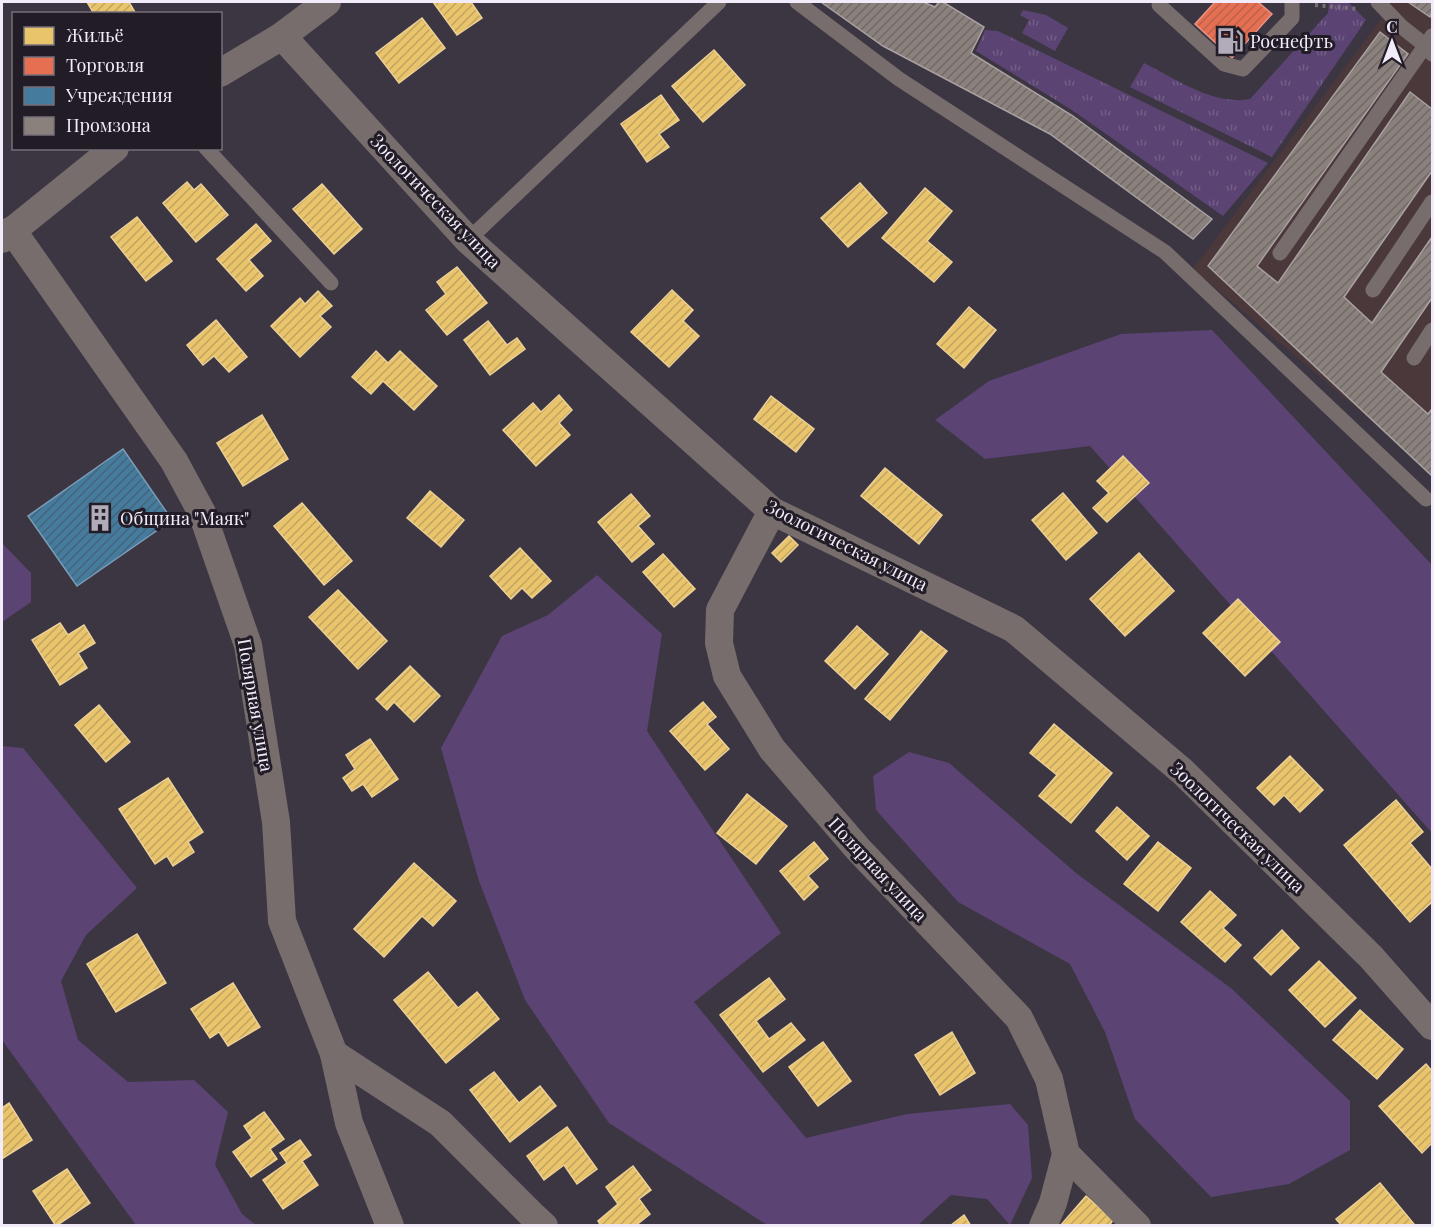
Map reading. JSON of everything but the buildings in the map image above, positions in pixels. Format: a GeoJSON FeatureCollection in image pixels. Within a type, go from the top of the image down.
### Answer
{"type":"FeatureCollection","features":[{"type":"Feature","properties":{"kind":"street"},"geometry":{"type":"LineString","coordinates":[[222,72],[282,36],[327,2]]}},
{"type":"Feature","properties":{"kind":"street","name":"Зоологическая улица"},"geometry":{"type":"LineString","coordinates":[[282,36],[468,240],[772,511],[1014,629],[1183,772],[1371,957],[1432,1026]]}},
{"type":"Feature","properties":{"kind":"street"},"geometry":{"type":"LineString","coordinates":[[7,234],[112,150]]}},
{"type":"Feature","properties":{"kind":"street","name":"Полярная улица"},"geometry":{"type":"LineString","coordinates":[[7,234],[174,460],[202,513],[248,645],[276,822],[282,921],[334,1054],[349,1123],[390,1226]]}},
{"type":"Feature","properties":{"kind":"street","name":"Полярная улица"},"geometry":{"type":"LineString","coordinates":[[772,511],[720,610],[719,643],[727,676],[772,749],[858,849],[1019,1018],[1049,1079],[1066,1154],[1053,1203],[1043,1226]]}},
{"type":"Feature","properties":{"kind":"street"},"geometry":{"type":"LineString","coordinates":[[334,1054],[440,1123],[544,1226]]}},
{"type":"Feature","properties":{"kind":"street"},"geometry":{"type":"LineString","coordinates":[[1066,1154],[1137,1226]]}},
{"type":"Feature","properties":{"kind":"lane"},"geometry":{"type":"LineString","coordinates":[[468,240],[719,2]]}},
{"type":"Feature","properties":{"kind":"lane"},"geometry":{"type":"LineString","coordinates":[[797,2],[899,79],[1165,252],[1426,498]]}},
{"type":"Feature","properties":{"kind":"lane"},"geometry":{"type":"LineString","coordinates":[[1159,3],[1224,64],[1243,69],[1292,18],[1293,2]]}},
{"type":"Feature","properties":{"kind":"lane"},"geometry":{"type":"LineString","coordinates":[[1280,253],[1430,45],[1371,3]]}},
{"type":"Feature","properties":{"kind":"lane"},"geometry":{"type":"LineString","coordinates":[[208,150],[331,283]]}},
{"type":"Feature","properties":{"kind":"lane"},"geometry":{"type":"LineString","coordinates":[[1373,290],[1432,202]]}},
{"type":"Feature","properties":{"kind":"lane"},"geometry":{"type":"LineString","coordinates":[[1413,358],[1432,330]]}},
{"type":"Feature","properties":{"kind":"path"},"geometry":{"type":"LineString","coordinates":[[1293,2],[1358,9],[1371,3]]}},
{"type":"Feature","properties":{"kind":"shaded area"},"geometry":{"type":"Polygon","coordinates":[[[1394,2],[1432,2],[1432,472],[1193,269],[1394,2]]]}},
{"type":"Feature","properties":{"kind":"green space"},"geometry":{"type":"Polygon","coordinates":[[[1329,2],[1348,2],[1366,20],[1272,157],[1130,87],[1144,63],[1209,95],[1223,99],[1250,99],[1328,13],[1329,2]]]}},
{"type":"Feature","properties":{"kind":"green space"},"geometry":{"type":"Polygon","coordinates":[[[1023,10],[1046,15],[1068,28],[1055,51],[1022,33],[1029,20],[1020,15],[1023,10]]]}},
{"type":"Feature","properties":{"kind":"green space"},"geometry":{"type":"Polygon","coordinates":[[[985,30],[998,31],[1268,163],[1223,216],[1072,110],[976,51],[985,30]]]}},
{"type":"Feature","properties":{"kind":"green space"},"geometry":{"type":"Polygon","coordinates":[[[1212,330],[1432,565],[1432,833],[1090,446],[985,459],[935,420],[989,381],[1121,334],[1212,330]]]}},
{"type":"Feature","properties":{"kind":"green space"},"geometry":{"type":"Polygon","coordinates":[[[2,543],[31,573],[31,602],[2,622],[2,543]]]}},
{"type":"Feature","properties":{"kind":"green space"},"geometry":{"type":"Polygon","coordinates":[[[597,575],[662,634],[647,731],[781,933],[694,1002],[806,1138],[907,1114],[1010,1104],[1028,1125],[1032,1178],[1010,1225],[987,1199],[951,1195],[918,1225],[767,1225],[609,1123],[525,1000],[479,881],[441,748],[502,636],[548,615],[597,575]]]}},
{"type":"Feature","properties":{"kind":"green space"},"geometry":{"type":"Polygon","coordinates":[[[2,746],[23,748],[137,888],[86,935],[61,981],[78,1040],[128,1082],[194,1080],[228,1112],[215,1165],[242,1214],[256,1225],[136,1225],[2,1040],[2,746]]]}},
{"type":"Feature","properties":{"kind":"green space"},"geometry":{"type":"Polygon","coordinates":[[[909,752],[949,763],[1076,873],[1232,989],[1350,1101],[1350,1150],[1289,1184],[1211,1197],[1135,1119],[1105,1032],[1070,964],[958,902],[876,810],[873,776],[909,752]]]}},
{"type":"Feature","properties":{"kind":"place","name":"Роснефть"},"geometry":{"type":"Point","coordinates":[1230,41]}},
{"type":"Feature","properties":{"kind":"place","name":"Община \"Маяк\""},"geometry":{"type":"Point","coordinates":[100,518]}}]}
